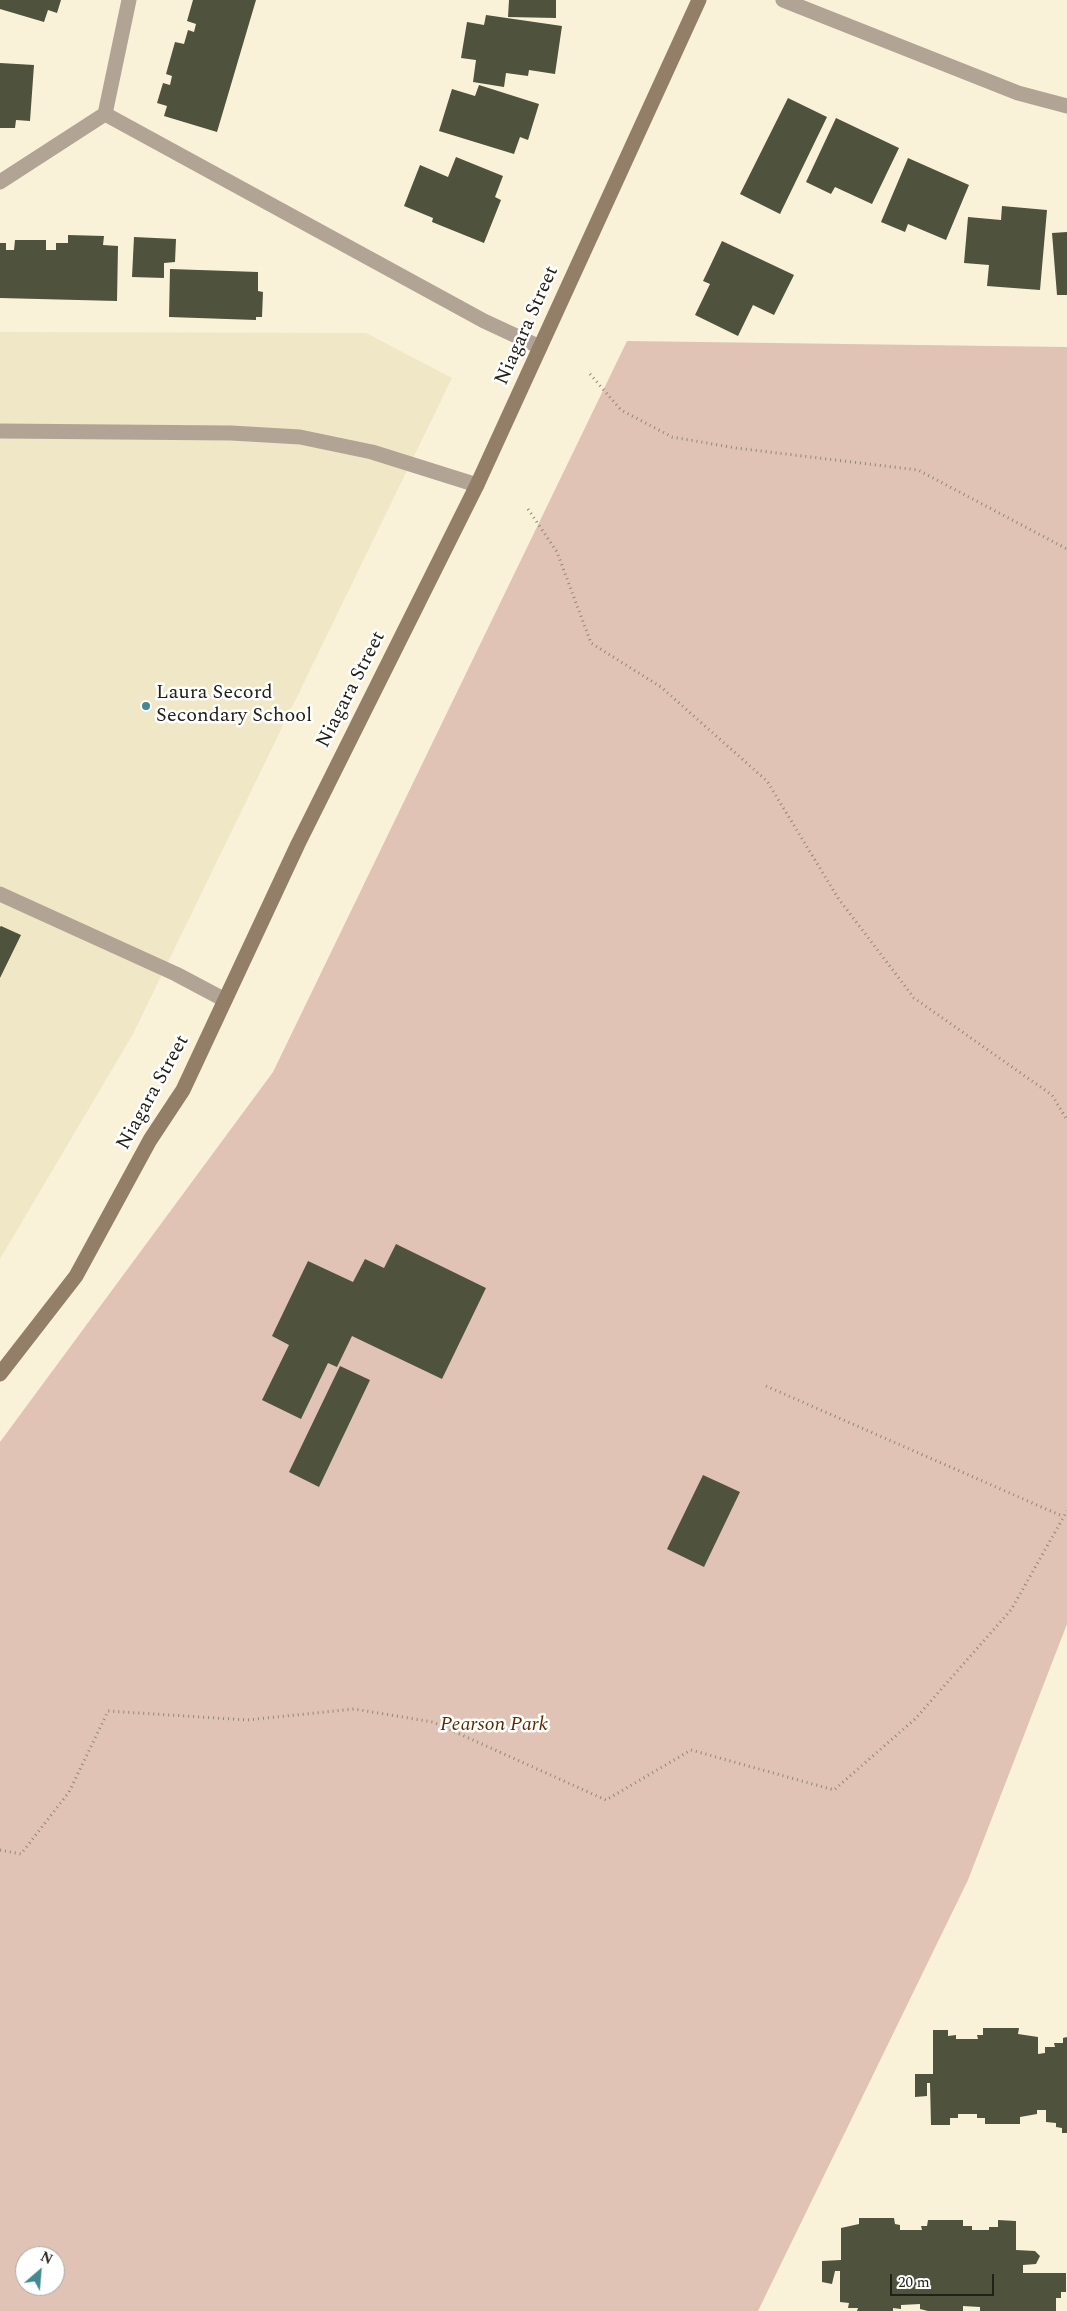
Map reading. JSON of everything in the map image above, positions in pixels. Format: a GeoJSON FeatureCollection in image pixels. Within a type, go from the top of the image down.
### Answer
{"type":"FeatureCollection","features":[{"type":"Feature","properties":{"kind":"main road","name":"Niagara Street"},"geometry":{"type":"LineString","coordinates":[[0,1374],[76,1276],[150,1140],[183,1090],[298,844],[478,485],[698,0]]}},
{"type":"Feature","properties":{"kind":"street"},"geometry":{"type":"LineString","coordinates":[[0,182],[105,114],[129,0]]}},
{"type":"Feature","properties":{"kind":"street"},"geometry":{"type":"LineString","coordinates":[[783,0],[1018,93],[1067,106]]}},
{"type":"Feature","properties":{"kind":"street"},"geometry":{"type":"LineString","coordinates":[[105,114],[484,321],[540,346]]}},
{"type":"Feature","properties":{"kind":"street"},"geometry":{"type":"LineString","coordinates":[[0,431],[231,433],[300,437],[372,452],[478,485]]}},
{"type":"Feature","properties":{"kind":"street"},"geometry":{"type":"LineString","coordinates":[[0,894],[176,974],[225,1000]]}},
{"type":"Feature","properties":{"kind":"path"},"geometry":{"type":"LineString","coordinates":[[590,374],[621,410],[672,437],[736,448],[918,470],[1067,549]]}},
{"type":"Feature","properties":{"kind":"path"},"geometry":{"type":"LineString","coordinates":[[528,509],[557,552],[591,643],[661,687],[767,781],[838,898],[914,998],[1052,1095],[1067,1120]]}},
{"type":"Feature","properties":{"kind":"path"},"geometry":{"type":"LineString","coordinates":[[766,1386],[1062,1516]]}},
{"type":"Feature","properties":{"kind":"path"},"geometry":{"type":"LineString","coordinates":[[0,1850],[21,1854],[68,1792],[108,1711],[248,1720],[354,1709],[433,1722],[606,1800],[691,1750],[834,1790],[915,1719],[1011,1610],[1062,1516],[1067,1511]]}},
{"type":"Feature","properties":{"kind":"shaded area","name":"Laura Secord Secondary School"},"geometry":{"type":"Polygon","coordinates":[[[0,332],[366,333],[452,378],[133,1034],[0,1259],[0,332]]]}},
{"type":"Feature","properties":{"kind":"green space","name":"Pearson Park"},"geometry":{"type":"Polygon","coordinates":[[[627,341],[1067,347],[1067,1624],[968,1880],[758,2311],[0,2311],[0,1442],[273,1072],[627,341]]]}},
{"type":"Feature","properties":{"kind":"building"},"geometry":{"type":"Polygon","coordinates":[[[0,0],[61,0],[57,13],[48,10],[44,22],[0,9],[0,0]]]}},
{"type":"Feature","properties":{"kind":"building"},"geometry":{"type":"Polygon","coordinates":[[[193,0],[256,0],[217,132],[164,116],[167,106],[157,103],[163,83],[170,85],[172,76],[166,74],[175,42],[184,44],[188,30],[194,32],[196,24],[187,21],[193,0]]]}},
{"type":"Feature","properties":{"kind":"building"},"geometry":{"type":"Polygon","coordinates":[[[509,0],[556,0],[556,18],[508,17],[509,0]]]}},
{"type":"Feature","properties":{"kind":"building"},"geometry":{"type":"Polygon","coordinates":[[[486,15],[562,26],[555,74],[529,70],[528,76],[506,73],[504,87],[473,82],[476,60],[461,58],[467,22],[484,25],[486,15]]]}},
{"type":"Feature","properties":{"kind":"building"},"geometry":{"type":"Polygon","coordinates":[[[0,63],[34,65],[30,121],[16,120],[15,128],[0,128],[0,63]]]}},
{"type":"Feature","properties":{"kind":"building"},"geometry":{"type":"Polygon","coordinates":[[[479,85],[539,104],[528,140],[520,137],[514,154],[439,131],[452,89],[475,96],[479,85]]]}},
{"type":"Feature","properties":{"kind":"building"},"geometry":{"type":"Polygon","coordinates":[[[788,98],[827,117],[780,214],[740,194],[788,98]]]}},
{"type":"Feature","properties":{"kind":"building"},"geometry":{"type":"Polygon","coordinates":[[[836,118],[899,148],[872,204],[835,187],[831,194],[806,182],[836,118]]]}},
{"type":"Feature","properties":{"kind":"building"},"geometry":{"type":"Polygon","coordinates":[[[456,157],[503,176],[495,197],[501,200],[484,243],[432,222],[433,218],[404,206],[420,165],[448,177],[456,157]]]}},
{"type":"Feature","properties":{"kind":"building"},"geometry":{"type":"Polygon","coordinates":[[[908,158],[969,185],[946,240],[908,224],[905,232],[881,222],[908,158]]]}},
{"type":"Feature","properties":{"kind":"building"},"geometry":{"type":"Polygon","coordinates":[[[1002,206],[1047,210],[1040,290],[987,286],[989,265],[964,263],[968,217],[1001,220],[1002,206]]]}},
{"type":"Feature","properties":{"kind":"building"},"geometry":{"type":"Polygon","coordinates":[[[1067,232],[1067,295],[1057,295],[1052,233],[1067,232]]]}},
{"type":"Feature","properties":{"kind":"building"},"geometry":{"type":"Polygon","coordinates":[[[68,235],[104,236],[103,245],[118,246],[117,301],[0,298],[0,243],[6,243],[6,250],[14,250],[15,240],[46,240],[46,250],[56,250],[56,243],[68,243],[68,235]]]}},
{"type":"Feature","properties":{"kind":"building"},"geometry":{"type":"Polygon","coordinates":[[[134,237],[176,239],[175,262],[164,263],[164,278],[132,277],[134,237]]]}},
{"type":"Feature","properties":{"kind":"building"},"geometry":{"type":"Polygon","coordinates":[[[722,241],[794,275],[774,315],[753,305],[738,336],[695,315],[710,284],[703,281],[722,241]]]}},
{"type":"Feature","properties":{"kind":"building"},"geometry":{"type":"Polygon","coordinates":[[[170,269],[258,272],[258,291],[263,292],[262,317],[256,317],[256,320],[169,317],[170,269]]]}},
{"type":"Feature","properties":{"kind":"building"},"geometry":{"type":"Polygon","coordinates":[[[0,927],[21,935],[0,978],[0,927]]]}},
{"type":"Feature","properties":{"kind":"building"},"geometry":{"type":"Polygon","coordinates":[[[396,1244],[486,1288],[442,1379],[352,1336],[337,1367],[328,1363],[301,1419],[262,1400],[289,1345],[272,1336],[308,1261],[353,1282],[365,1259],[384,1268],[396,1244]]]}},
{"type":"Feature","properties":{"kind":"building"},"geometry":{"type":"Polygon","coordinates":[[[340,1366],[370,1380],[319,1487],[289,1472],[340,1366]]]}},
{"type":"Feature","properties":{"kind":"building"},"geometry":{"type":"Polygon","coordinates":[[[703,1475],[740,1492],[704,1567],[667,1549],[703,1475]]]}},
{"type":"Feature","properties":{"kind":"building"},"geometry":{"type":"Polygon","coordinates":[[[983,2028],[1019,2028],[1018,2034],[1038,2037],[1038,2054],[1045,2053],[1045,2047],[1055,2047],[1054,2043],[1063,2043],[1063,2038],[1067,2037],[1067,2133],[1062,2133],[1062,2128],[1056,2127],[1056,2123],[1046,2122],[1046,2110],[1037,2110],[1037,2114],[1020,2117],[1020,2124],[985,2124],[985,2118],[977,2118],[977,2114],[958,2114],[958,2118],[950,2118],[950,2125],[931,2125],[930,2083],[927,2083],[927,2096],[915,2097],[915,2074],[933,2074],[933,2030],[948,2030],[948,2036],[956,2035],[956,2039],[978,2039],[977,2035],[983,2035],[983,2028]]]}},
{"type":"Feature","properties":{"kind":"building"},"geometry":{"type":"Polygon","coordinates":[[[859,2218],[894,2218],[895,2224],[900,2225],[900,2230],[922,2230],[921,2226],[927,2226],[928,2220],[963,2220],[963,2226],[972,2226],[972,2230],[989,2230],[989,2227],[998,2227],[998,2220],[1016,2221],[1016,2250],[1035,2251],[1040,2256],[1036,2264],[1023,2265],[1023,2273],[1066,2273],[1066,2292],[1061,2292],[1061,2298],[1056,2298],[1056,2311],[980,2311],[980,2307],[963,2306],[963,2311],[928,2311],[920,2309],[920,2304],[901,2305],[901,2309],[893,2308],[893,2311],[857,2311],[858,2308],[848,2308],[849,2303],[840,2302],[840,2271],[835,2271],[832,2284],[822,2282],[822,2261],[841,2260],[841,2228],[859,2224],[859,2218]]]}},
{"type":"Feature","properties":{"kind":"place","name":"Laura Secord Secondary School"},"geometry":{"type":"Point","coordinates":[146,706]}}]}
